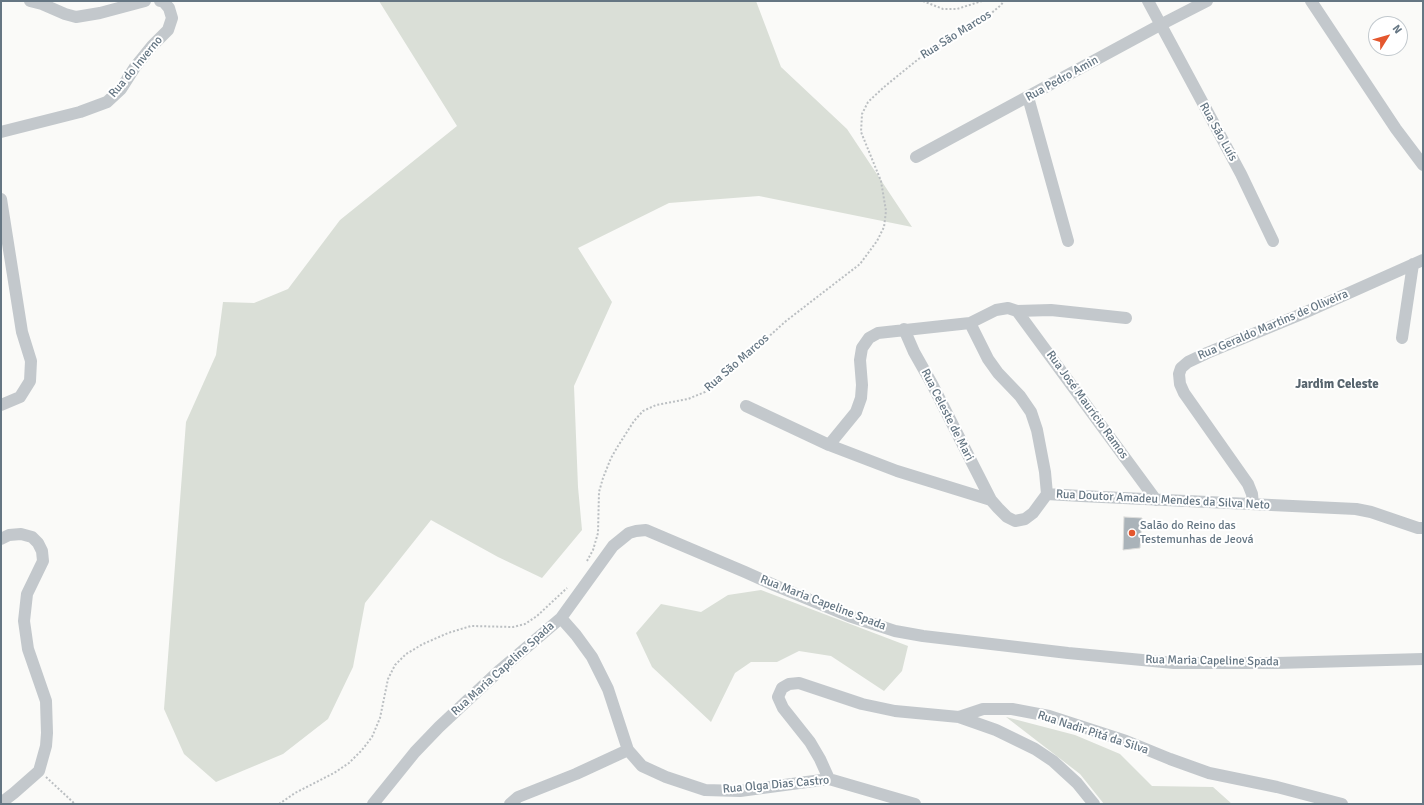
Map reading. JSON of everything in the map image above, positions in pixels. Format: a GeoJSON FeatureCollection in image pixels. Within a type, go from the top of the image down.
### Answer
{"type":"FeatureCollection","features":[{"type":"Feature","properties":{"kind":"street"},"geometry":{"type":"LineString","coordinates":[[30,1],[42,4],[65,14],[76,16],[95,14],[145,1]]}},
{"type":"Feature","properties":{"kind":"street","name":"Rua do Inverno"},"geometry":{"type":"LineString","coordinates":[[1,132],[80,112],[107,102],[121,89],[135,67],[152,46],[168,30],[172,18],[169,8],[163,1],[160,1]]}},
{"type":"Feature","properties":{"kind":"street","name":"Rua São Luís"},"geometry":{"type":"LineString","coordinates":[[1148,1],[1241,174],[1274,241]]}},
{"type":"Feature","properties":{"kind":"street","name":"Rua Pedro Amin"},"geometry":{"type":"LineString","coordinates":[[916,157],[1207,1]]}},
{"type":"Feature","properties":{"kind":"street"},"geometry":{"type":"LineString","coordinates":[[1311,1],[1396,129],[1423,165]]}},
{"type":"Feature","properties":{"kind":"street"},"geometry":{"type":"LineString","coordinates":[[1028,97],[1068,241]]}},
{"type":"Feature","properties":{"kind":"street"},"geometry":{"type":"LineString","coordinates":[[1,199],[22,332],[31,361],[30,381],[20,397],[1,405]]}},
{"type":"Feature","properties":{"kind":"street"},"geometry":{"type":"LineString","coordinates":[[1402,338],[1418,262]]}},
{"type":"Feature","properties":{"kind":"street","name":"Rua Geraldo Martins de Oliveira"},"geometry":{"type":"LineString","coordinates":[[1253,504],[1252,494],[1248,484],[1184,393],[1180,384],[1179,374],[1182,368],[1188,362],[1207,353],[1304,313],[1418,262]]}},
{"type":"Feature","properties":{"kind":"street"},"geometry":{"type":"LineString","coordinates":[[829,444],[856,412],[861,398],[862,385],[860,360],[862,348],[869,338],[878,333],[904,329],[970,324],[996,310],[1008,308],[1017,311],[1051,310],[1126,318]]}},
{"type":"Feature","properties":{"kind":"street","name":"Rua José Maurício Ramos"},"geometry":{"type":"LineString","coordinates":[[1017,311],[1156,500]]}},
{"type":"Feature","properties":{"kind":"street"},"geometry":{"type":"LineString","coordinates":[[970,324],[988,359],[998,373],[1020,396],[1031,412],[1037,430],[1045,472],[1047,494]]}},
{"type":"Feature","properties":{"kind":"street","name":"Rua Celeste de Mari"},"geometry":{"type":"LineString","coordinates":[[904,329],[914,352],[991,500]]}},
{"type":"Feature","properties":{"kind":"street","name":"Rua Doutor Amadeu Mendes da Silva Neto"},"geometry":{"type":"LineString","coordinates":[[746,406],[829,444],[897,471],[991,500],[1007,517],[1015,521],[1025,519],[1033,513],[1047,494],[1356,510],[1371,512],[1418,528],[1423,528]]}},
{"type":"Feature","properties":{"kind":"street","name":"Rua Maria Capeline Spada"},"geometry":{"type":"LineString","coordinates":[[373,804],[415,752],[439,727],[500,670],[560,618],[613,546],[629,532],[646,530],[849,616],[895,631],[923,636],[1068,653],[1174,663],[1276,663],[1423,659]]}},
{"type":"Feature","properties":{"kind":"street"},"geometry":{"type":"LineString","coordinates":[[1,538],[9,534],[21,534],[32,537],[38,543],[42,551],[43,562],[27,594],[24,621],[28,649],[46,701],[47,733],[46,746],[39,771],[14,794],[1,803]]}},
{"type":"Feature","properties":{"kind":"street","name":"Rua Olga Dias Castro"},"geometry":{"type":"LineString","coordinates":[[560,618],[576,635],[592,657],[608,689],[628,750],[642,766],[666,777],[705,790],[740,790],[829,779],[915,804]]}},
{"type":"Feature","properties":{"kind":"street","name":"Rua Nadir Pitá da Silva"},"geometry":{"type":"LineString","coordinates":[[829,779],[810,742],[782,708],[778,697],[782,688],[789,684],[799,683],[862,704],[895,711],[959,717],[983,709],[1012,709],[1049,716],[1126,741],[1209,773],[1277,787],[1342,804]]}},
{"type":"Feature","properties":{"kind":"street"},"geometry":{"type":"LineString","coordinates":[[959,717],[996,730],[1035,749],[1053,761],[1077,783],[1094,804]]}},
{"type":"Feature","properties":{"kind":"street"},"geometry":{"type":"LineString","coordinates":[[510,804],[518,796],[576,774],[628,750]]}},
{"type":"Feature","properties":{"kind":"path","name":"Rua São Marcos"},"geometry":{"type":"LineString","coordinates":[[923,1],[942,9],[957,9],[982,1]]}},
{"type":"Feature","properties":{"kind":"path","name":"Rua São Marcos"},"geometry":{"type":"LineString","coordinates":[[585,564],[593,550],[598,533],[599,492],[603,478],[611,458],[618,446],[634,421],[643,411],[656,405],[688,399],[705,392],[786,321],[860,264],[877,241],[884,227],[886,211],[881,181],[861,132],[862,114],[868,102],[884,87],[933,48],[969,30],[1001,6],[1004,1]]}},
{"type":"Feature","properties":{"kind":"path"},"geometry":{"type":"LineString","coordinates":[[279,804],[294,793],[334,773],[362,750],[372,737],[380,718],[388,678],[395,665],[406,654],[423,644],[448,633],[471,626],[513,627],[524,624],[537,616],[568,587]]}},
{"type":"Feature","properties":{"kind":"path"},"geometry":{"type":"LineString","coordinates":[[39,771],[75,804]]}},
{"type":"Feature","properties":{"kind":"shaded area"},"geometry":{"type":"Polygon","coordinates":[[[379,1],[756,1],[781,67],[847,129],[912,227],[759,196],[669,203],[578,248],[612,302],[574,386],[578,487],[582,530],[542,578],[498,557],[431,520],[365,603],[353,667],[328,719],[283,754],[216,782],[184,754],[164,709],[186,422],[216,355],[223,302],[254,303],[288,289],[340,220],[457,126],[379,1]]]}},
{"type":"Feature","properties":{"kind":"shaded area"},"geometry":{"type":"Polygon","coordinates":[[[761,590],[908,646],[902,671],[884,691],[831,656],[799,651],[777,662],[751,662],[735,673],[711,722],[652,667],[636,633],[661,604],[701,612],[728,595],[761,590]]]}},
{"type":"Feature","properties":{"kind":"shaded area"},"geometry":{"type":"Polygon","coordinates":[[[1006,717],[1075,735],[1120,754],[1152,786],[1213,787],[1232,804],[1104,804],[1080,774],[1006,717]]]}},
{"type":"Feature","properties":{"kind":"building","name":"Salão do Reino das Testemunhas de Jeová"},"geometry":{"type":"Polygon","coordinates":[[[1124,517],[1142,518],[1140,548],[1123,550],[1124,517]]]}},
{"type":"Feature","properties":{"kind":"place","name":"Salão do Reino das Testemunhas de Jeová"},"geometry":{"type":"Point","coordinates":[1132,533]}},
{"type":"Feature","properties":{"kind":"district","name":"Jardim Celeste"},"geometry":{"type":"Point","coordinates":[1337,385]}}]}
